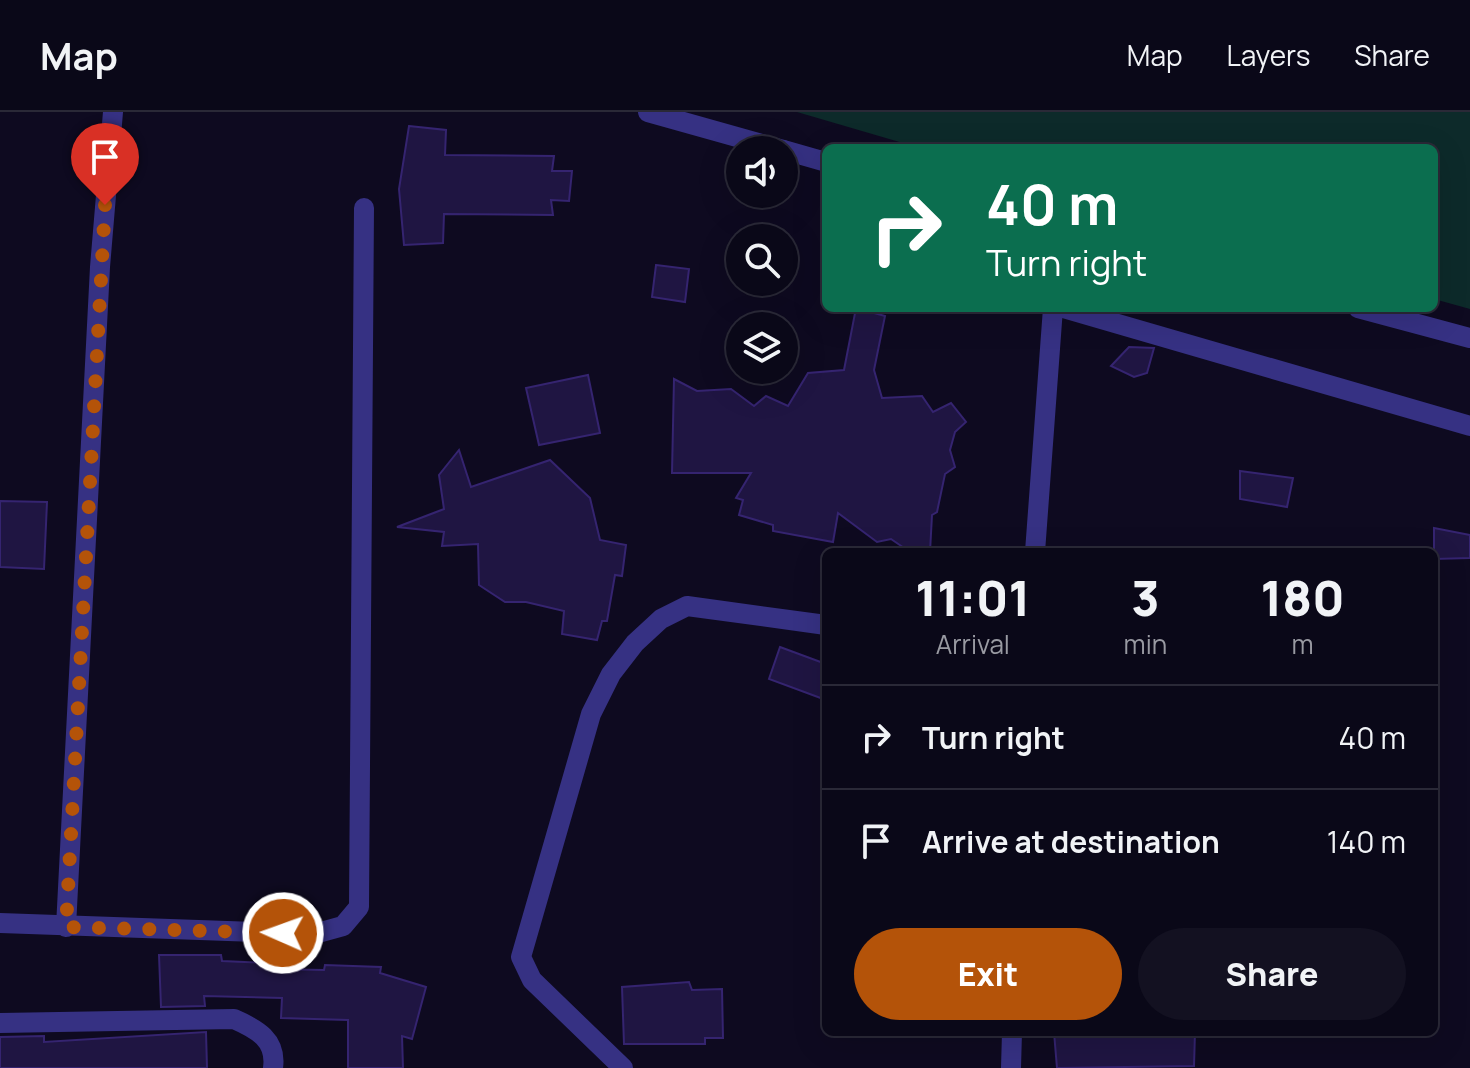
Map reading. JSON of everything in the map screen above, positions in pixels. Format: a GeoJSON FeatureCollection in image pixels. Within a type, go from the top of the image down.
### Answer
{"type":"FeatureCollection","features":[{"type":"Feature","properties":{"kind":"street"},"geometry":{"type":"LineString","coordinates":[[66,927],[100,267],[113,112]]}},
{"type":"Feature","properties":{"kind":"street"},"geometry":{"type":"LineString","coordinates":[[648,112],[734,136]]}},
{"type":"Feature","properties":{"kind":"street"},"geometry":{"type":"LineString","coordinates":[[798,154],[822,161]]}},
{"type":"Feature","properties":{"kind":"street"},"geometry":{"type":"LineString","coordinates":[[0,923],[314,934],[343,926],[359,907],[364,208]]}},
{"type":"Feature","properties":{"kind":"street"},"geometry":{"type":"LineString","coordinates":[[1035,548],[1053,312]]}},
{"type":"Feature","properties":{"kind":"street"},"geometry":{"type":"LineString","coordinates":[[1077,312],[1470,426]]}},
{"type":"Feature","properties":{"kind":"street"},"geometry":{"type":"LineString","coordinates":[[1373,312],[1470,338]]}},
{"type":"Feature","properties":{"kind":"street"},"geometry":{"type":"LineString","coordinates":[[623,1068],[532,980],[521,957],[591,714],[611,674],[635,643],[661,619],[687,606],[822,624]]}},
{"type":"Feature","properties":{"kind":"street"},"geometry":{"type":"LineString","coordinates":[[0,1023],[234,1019],[266,1037],[275,1056],[273,1068]]}},
{"type":"Feature","properties":{"kind":"street"},"geometry":{"type":"LineString","coordinates":[[1011,1068],[1012,1036]]}},
{"type":"Feature","properties":{"kind":"green space"},"geometry":{"type":"Polygon","coordinates":[[[797,112],[1470,112],[1470,309],[1438,300],[1438,144],[906,144],[797,112]]]}},
{"type":"Feature","properties":{"kind":"building"},"geometry":{"type":"Polygon","coordinates":[[[409,126],[446,130],[445,155],[554,156],[552,171],[572,171],[569,201],[551,200],[553,215],[444,214],[443,243],[404,245],[399,189],[409,126]]]}},
{"type":"Feature","properties":{"kind":"building"},"geometry":{"type":"Polygon","coordinates":[[[656,265],[689,269],[685,302],[652,297],[656,265]]]}},
{"type":"Feature","properties":{"kind":"building"},"geometry":{"type":"Polygon","coordinates":[[[855,312],[885,316],[874,370],[882,398],[922,396],[933,412],[951,403],[966,422],[955,432],[950,450],[955,467],[945,474],[937,512],[932,515],[930,548],[904,548],[891,539],[877,542],[838,513],[833,542],[773,531],[773,525],[739,515],[743,500],[736,498],[751,473],[672,473],[674,379],[697,391],[731,389],[754,406],[766,396],[788,406],[808,373],[844,370],[855,312]]]}},
{"type":"Feature","properties":{"kind":"building"},"geometry":{"type":"Polygon","coordinates":[[[1129,347],[1154,348],[1147,373],[1134,377],[1111,366],[1129,347]]]}},
{"type":"Feature","properties":{"kind":"building"},"geometry":{"type":"Polygon","coordinates":[[[588,375],[600,433],[539,445],[526,388],[588,375]]]}},
{"type":"Feature","properties":{"kind":"building"},"geometry":{"type":"Polygon","coordinates":[[[459,450],[471,487],[550,460],[590,498],[600,540],[626,545],[622,576],[615,575],[607,621],[602,621],[597,640],[562,634],[564,611],[526,602],[505,602],[479,585],[478,544],[442,546],[444,532],[397,527],[444,509],[439,475],[459,450]]]}},
{"type":"Feature","properties":{"kind":"building"},"geometry":{"type":"Polygon","coordinates":[[[1240,471],[1293,478],[1287,507],[1240,499],[1240,471]]]}},
{"type":"Feature","properties":{"kind":"building"},"geometry":{"type":"Polygon","coordinates":[[[0,501],[47,502],[44,569],[0,567],[0,501]]]}},
{"type":"Feature","properties":{"kind":"building"},"geometry":{"type":"Polygon","coordinates":[[[1434,528],[1470,535],[1470,558],[1438,559],[1438,548],[1434,548],[1434,528]]]}},
{"type":"Feature","properties":{"kind":"building"},"geometry":{"type":"Polygon","coordinates":[[[780,647],[822,663],[822,699],[769,679],[780,647]]]}},
{"type":"Feature","properties":{"kind":"building"},"geometry":{"type":"Polygon","coordinates":[[[159,955],[221,955],[222,961],[269,963],[269,969],[324,970],[325,965],[381,967],[380,973],[426,987],[412,1039],[402,1036],[403,1068],[348,1068],[348,1020],[281,1018],[282,998],[204,996],[205,1006],[161,1007],[159,955]]]}},
{"type":"Feature","properties":{"kind":"building"},"geometry":{"type":"Polygon","coordinates":[[[689,982],[692,990],[722,989],[723,1038],[705,1038],[705,1044],[624,1044],[622,987],[689,982]]]}},
{"type":"Feature","properties":{"kind":"building"},"geometry":{"type":"Polygon","coordinates":[[[206,1032],[207,1068],[0,1068],[0,1037],[44,1036],[44,1042],[206,1032]]]}},
{"type":"Feature","properties":{"kind":"building"},"geometry":{"type":"Polygon","coordinates":[[[1054,1036],[1195,1036],[1194,1066],[1057,1068],[1054,1036]]]}},
{"type":"Feature","properties":{"kind":"route"},"geometry":{"type":"LineString","coordinates":[[105,205],[66,927],[283,933]]}}]}
